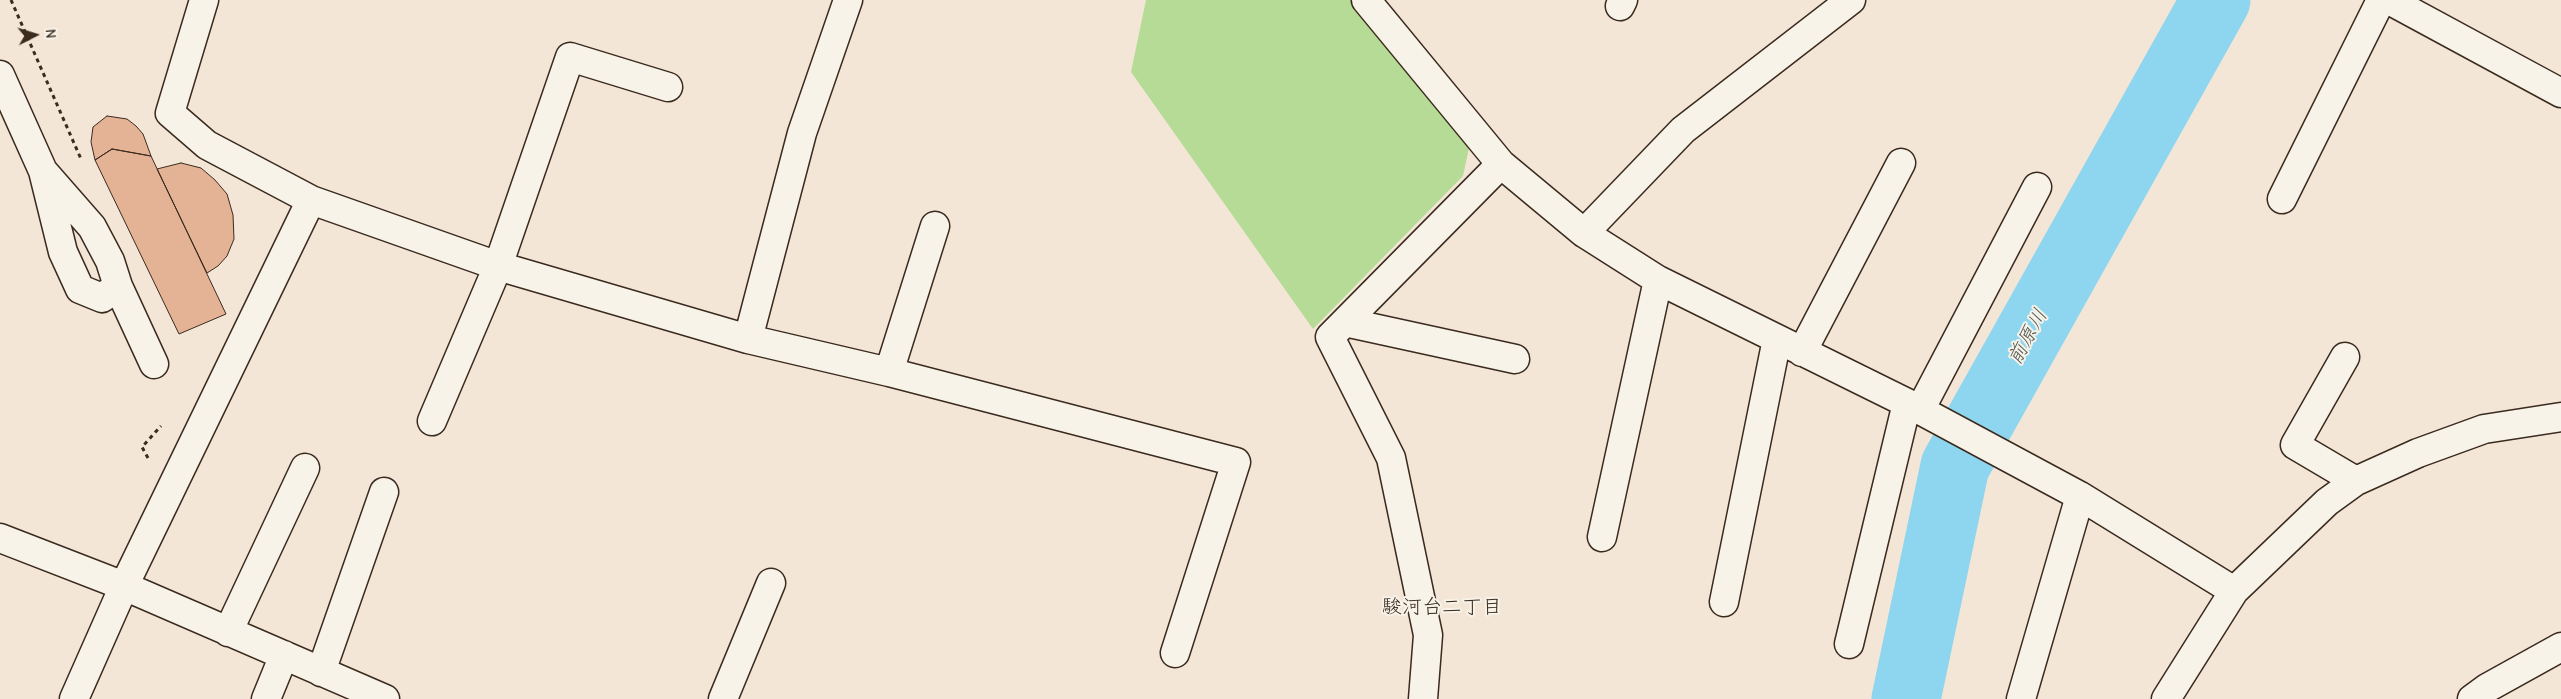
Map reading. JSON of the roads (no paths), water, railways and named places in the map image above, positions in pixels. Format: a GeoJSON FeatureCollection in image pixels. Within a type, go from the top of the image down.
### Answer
{"type":"FeatureCollection","features":[{"type":"Feature","properties":{"kind":"street"},"geometry":{"type":"LineString","coordinates":[[204,0],[170,113],[207,145],[311,200],[498,266],[748,339],[890,372],[1236,462],[1175,653]]}},
{"type":"Feature","properties":{"kind":"street"},"geometry":{"type":"LineString","coordinates":[[748,339],[802,133],[848,0]]}},
{"type":"Feature","properties":{"kind":"street"},"geometry":{"type":"LineString","coordinates":[[1366,0],[1501,164],[1584,233],[1658,280],[1914,406],[1966,436],[2080,496],[2234,590]]}},
{"type":"Feature","properties":{"kind":"street"},"geometry":{"type":"LineString","coordinates":[[2282,199],[2381,0]]}},
{"type":"Feature","properties":{"kind":"street"},"geometry":{"type":"LineString","coordinates":[[2389,0],[2417,6],[2561,93]]}},
{"type":"Feature","properties":{"kind":"street"},"geometry":{"type":"LineString","coordinates":[[1584,233],[1683,130],[1834,4]]}},
{"type":"Feature","properties":{"kind":"street"},"geometry":{"type":"LineString","coordinates":[[432,420],[498,266],[570,57],[668,88]]}},
{"type":"Feature","properties":{"kind":"street"},"geometry":{"type":"LineString","coordinates":[[0,75],[43,171],[63,252],[80,289],[102,298],[118,286]]}},
{"type":"Feature","properties":{"kind":"street"},"geometry":{"type":"LineString","coordinates":[[1802,352],[1900,163]]}},
{"type":"Feature","properties":{"kind":"street"},"geometry":{"type":"LineString","coordinates":[[1423,699],[1428,635],[1391,458],[1330,337],[1501,164]]}},
{"type":"Feature","properties":{"kind":"street"},"geometry":{"type":"LineString","coordinates":[[43,171],[92,227],[110,261],[118,286],[154,364]]}},
{"type":"Feature","properties":{"kind":"street"},"geometry":{"type":"LineString","coordinates":[[1849,644],[1914,406],[2036,187]]}},
{"type":"Feature","properties":{"kind":"street"},"geometry":{"type":"LineString","coordinates":[[74,699],[124,586],[311,200]]}},
{"type":"Feature","properties":{"kind":"street"},"geometry":{"type":"LineString","coordinates":[[890,372],[935,226]]}},
{"type":"Feature","properties":{"kind":"street"},"geometry":{"type":"LineString","coordinates":[[1602,537],[1658,280]]}},
{"type":"Feature","properties":{"kind":"street"},"geometry":{"type":"LineString","coordinates":[[1345,322],[1515,359]]}},
{"type":"Feature","properties":{"kind":"street"},"geometry":{"type":"LineString","coordinates":[[1724,602],[1777,339]]}},
{"type":"Feature","properties":{"kind":"street"},"geometry":{"type":"LineString","coordinates":[[2345,357],[2295,444],[2356,481]]}},
{"type":"Feature","properties":{"kind":"street"},"geometry":{"type":"LineString","coordinates":[[2166,699],[2234,590],[2327,502],[2356,481],[2418,453],[2484,429],[2561,417]]}},
{"type":"Feature","properties":{"kind":"street"},"geometry":{"type":"LineString","coordinates":[[228,632],[305,468]]}},
{"type":"Feature","properties":{"kind":"street"},"geometry":{"type":"LineString","coordinates":[[321,672],[384,492]]}},
{"type":"Feature","properties":{"kind":"street"},"geometry":{"type":"LineString","coordinates":[[2020,699],[2080,496]]}},
{"type":"Feature","properties":{"kind":"street"},"geometry":{"type":"LineString","coordinates":[[0,538],[124,586],[386,699]]}},
{"type":"Feature","properties":{"kind":"street"},"geometry":{"type":"LineString","coordinates":[[722,699],[771,582]]}},
{"type":"Feature","properties":{"kind":"street"},"geometry":{"type":"LineString","coordinates":[[2472,699],[2487,688],[2561,647]]}},
{"type":"Feature","properties":{"kind":"street"},"geometry":{"type":"LineString","coordinates":[[266,699],[284,655]]}},
{"type":"Feature","properties":{"kind":"waterway","name":"前原川"},"geometry":{"type":"LineString","coordinates":[[1906,699],[1955,466],[2216,0]]}},
{"type":"Feature","properties":{"kind":"district","name":"駿河台二丁目"},"geometry":{"type":"Point","coordinates":[1442,607]}}]}
